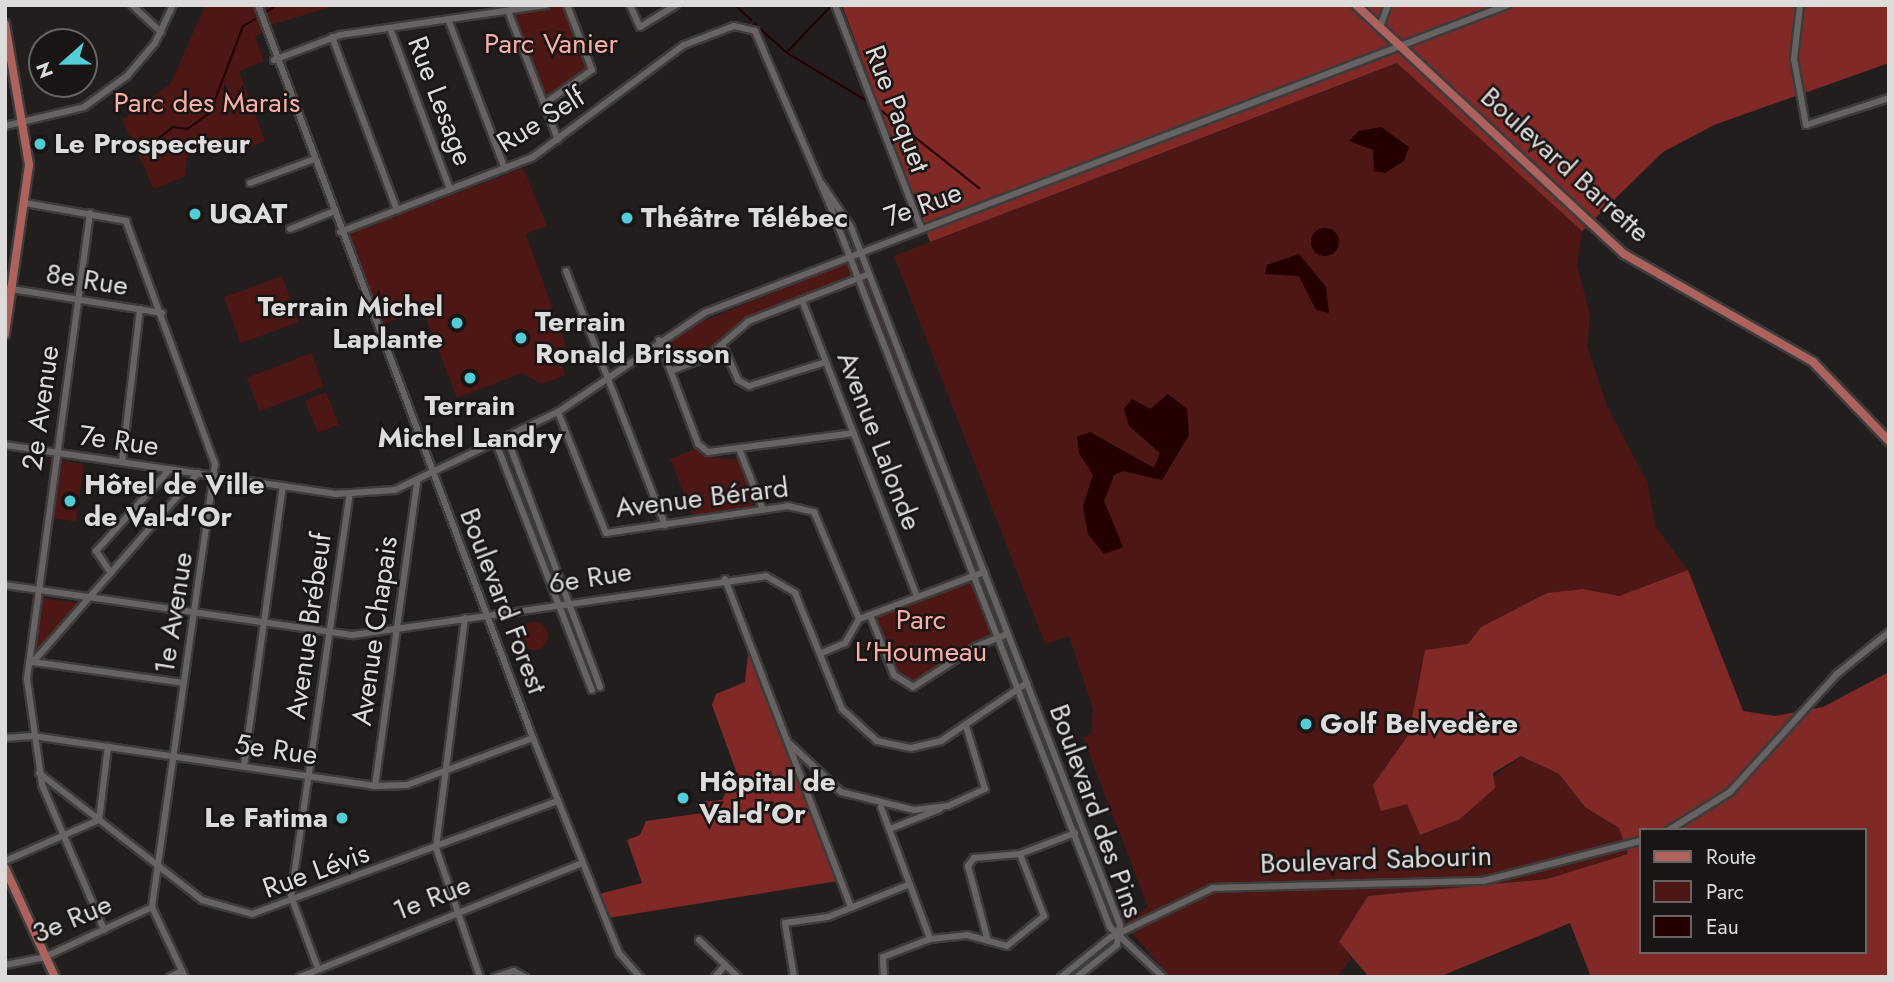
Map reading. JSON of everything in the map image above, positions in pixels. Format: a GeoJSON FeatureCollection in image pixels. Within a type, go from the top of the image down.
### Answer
{"type":"FeatureCollection","features":[{"type":"Feature","properties":{"kind":"main road","name":"Boulevard Barrette"},"geometry":{"type":"LineString","coordinates":[[1356,5],[1624,254],[1813,362],[1889,441]]}},
{"type":"Feature","properties":{"kind":"main road"},"geometry":{"type":"LineString","coordinates":[[5,24],[24,123],[25,203],[9,289],[5,334]]}},
{"type":"Feature","properties":{"kind":"main road"},"geometry":{"type":"LineString","coordinates":[[5,868],[55,977]]}},
{"type":"Feature","properties":{"kind":"street"},"geometry":{"type":"LineString","coordinates":[[132,5],[161,32]]}},
{"type":"Feature","properties":{"kind":"street"},"geometry":{"type":"LineString","coordinates":[[5,126],[84,107],[127,76],[161,32],[173,5]]}},
{"type":"Feature","properties":{"kind":"street","name":"Boulevard Forest"},"geometry":{"type":"LineString","coordinates":[[258,5],[274,60],[582,863],[619,953],[640,977]]}},
{"type":"Feature","properties":{"kind":"street"},"geometry":{"type":"LineString","coordinates":[[274,60],[332,37],[546,5]]}},
{"type":"Feature","properties":{"kind":"street"},"geometry":{"type":"LineString","coordinates":[[544,104],[592,70],[567,5]]}},
{"type":"Feature","properties":{"kind":"street"},"geometry":{"type":"LineString","coordinates":[[630,5],[640,27],[676,5]]}},
{"type":"Feature","properties":{"kind":"street","name":"Rue Paquet"},"geometry":{"type":"LineString","coordinates":[[835,5],[920,228]]}},
{"type":"Feature","properties":{"kind":"street"},"geometry":{"type":"LineString","coordinates":[[1380,27],[1388,5]]}},
{"type":"Feature","properties":{"kind":"street","name":"7e Rue"},"geometry":{"type":"LineString","coordinates":[[5,445],[349,496],[417,482],[558,412],[659,340],[704,313],[849,255],[1507,5]]}},
{"type":"Feature","properties":{"kind":"street"},"geometry":{"type":"LineString","coordinates":[[1800,5],[1794,59],[1806,125],[1889,98]]}},
{"type":"Feature","properties":{"kind":"street"},"geometry":{"type":"LineString","coordinates":[[508,11],[558,140]]}},
{"type":"Feature","properties":{"kind":"street"},"geometry":{"type":"LineString","coordinates":[[448,19],[505,169]]}},
{"type":"Feature","properties":{"kind":"street","name":"Rue Self"},"geometry":{"type":"LineString","coordinates":[[340,232],[505,169],[558,140],[684,45],[742,26],[764,44],[849,255]]}},
{"type":"Feature","properties":{"kind":"street","name":"Rue Lesage"},"geometry":{"type":"LineString","coordinates":[[390,28],[450,189]]}},
{"type":"Feature","properties":{"kind":"street"},"geometry":{"type":"LineString","coordinates":[[332,37],[397,210]]}},
{"type":"Feature","properties":{"kind":"street"},"geometry":{"type":"LineString","coordinates":[[250,183],[312,160]]}},
{"type":"Feature","properties":{"kind":"street","name":"Rue Self"},"geometry":{"type":"LineString","coordinates":[[820,182],[838,201],[860,251]]}},
{"type":"Feature","properties":{"kind":"street"},"geometry":{"type":"LineString","coordinates":[[25,203],[90,213]]}},
{"type":"Feature","properties":{"kind":"street"},"geometry":{"type":"LineString","coordinates":[[289,229],[332,212]]}},
{"type":"Feature","properties":{"kind":"street","name":"1e Avenue"},"geometry":{"type":"LineString","coordinates":[[90,213],[126,221],[190,380],[216,476],[152,907]]}},
{"type":"Feature","properties":{"kind":"street","name":"2e Avenue"},"geometry":{"type":"LineString","coordinates":[[90,213],[36,590],[31,662],[33,736],[39,773],[62,838],[104,930]]}},
{"type":"Feature","properties":{"kind":"street","name":"Boulevard des Pins"},"geometry":{"type":"LineString","coordinates":[[860,251],[1084,830],[1120,936]]}},
{"type":"Feature","properties":{"kind":"street","name":"Boulevard des Pins"},"geometry":{"type":"LineString","coordinates":[[849,255],[1110,927],[1120,936]]}},
{"type":"Feature","properties":{"kind":"street"},"geometry":{"type":"LineString","coordinates":[[566,271],[665,525]]}},
{"type":"Feature","properties":{"kind":"street"},"geometry":{"type":"LineString","coordinates":[[671,371],[723,346],[749,321],[869,274]]}},
{"type":"Feature","properties":{"kind":"street","name":"8e Rue"},"geometry":{"type":"LineString","coordinates":[[9,289],[162,313]]}},
{"type":"Feature","properties":{"kind":"street","name":"Avenue Lalonde"},"geometry":{"type":"LineString","coordinates":[[802,300],[917,597]]}},
{"type":"Feature","properties":{"kind":"street"},"geometry":{"type":"LineString","coordinates":[[122,462],[140,309]]}},
{"type":"Feature","properties":{"kind":"street"},"geometry":{"type":"LineString","coordinates":[[659,340],[698,444],[718,454],[854,433]]}},
{"type":"Feature","properties":{"kind":"street"},"geometry":{"type":"LineString","coordinates":[[723,346],[738,380],[749,386],[826,362]]}},
{"type":"Feature","properties":{"kind":"street","name":"Avenue Bérard"},"geometry":{"type":"LineString","coordinates":[[558,412],[606,533],[802,506],[819,517],[859,619]]}},
{"type":"Feature","properties":{"kind":"street"},"geometry":{"type":"LineString","coordinates":[[916,429],[927,424]]}},
{"type":"Feature","properties":{"kind":"street"},"geometry":{"type":"LineString","coordinates":[[507,438],[600,687]]}},
{"type":"Feature","properties":{"kind":"street"},"geometry":{"type":"LineString","coordinates":[[496,443],[592,690]]}},
{"type":"Feature","properties":{"kind":"street"},"geometry":{"type":"LineString","coordinates":[[740,450],[763,510]]}},
{"type":"Feature","properties":{"kind":"street"},"geometry":{"type":"LineString","coordinates":[[111,573],[96,551],[170,469]]}},
{"type":"Feature","properties":{"kind":"street"},"geometry":{"type":"LineString","coordinates":[[31,662],[198,473]]}},
{"type":"Feature","properties":{"kind":"street","name":"Avenue Chapais"},"geometry":{"type":"LineString","coordinates":[[375,786],[417,482]]}},
{"type":"Feature","properties":{"kind":"street"},"geometry":{"type":"LineString","coordinates":[[244,766],[283,486]]}},
{"type":"Feature","properties":{"kind":"street","name":"Avenue Brébeuf"},"geometry":{"type":"LineString","coordinates":[[317,966],[293,904],[349,496]]}},
{"type":"Feature","properties":{"kind":"street"},"geometry":{"type":"LineString","coordinates":[[821,653],[845,643],[859,619],[984,572]]}},
{"type":"Feature","properties":{"kind":"street","name":"6e Rue"},"geometry":{"type":"LineString","coordinates":[[5,585],[329,632],[397,629],[725,579],[765,576],[789,587],[821,653],[842,709],[877,741],[919,747],[966,726],[1027,683]]}},
{"type":"Feature","properties":{"kind":"street"},"geometry":{"type":"LineString","coordinates":[[725,579],[851,907]]}},
{"type":"Feature","properties":{"kind":"street"},"geometry":{"type":"LineString","coordinates":[[870,615],[894,675],[913,687],[1008,634]]}},
{"type":"Feature","properties":{"kind":"street"},"geometry":{"type":"LineString","coordinates":[[465,618],[443,773],[436,848],[460,910],[480,977]]}},
{"type":"Feature","properties":{"kind":"street"},"geometry":{"type":"LineString","coordinates":[[1672,828],[1751,773],[1837,674],[1889,632]]}},
{"type":"Feature","properties":{"kind":"street"},"geometry":{"type":"LineString","coordinates":[[31,662],[184,683]]}},
{"type":"Feature","properties":{"kind":"street"},"geometry":{"type":"LineString","coordinates":[[890,830],[978,795],[987,782],[966,726]]}},
{"type":"Feature","properties":{"kind":"street","name":"5e Rue"},"geometry":{"type":"LineString","coordinates":[[5,738],[33,736],[375,786],[407,785],[533,738]]}},
{"type":"Feature","properties":{"kind":"street"},"geometry":{"type":"LineString","coordinates":[[787,740],[817,776],[881,807],[948,806]]}},
{"type":"Feature","properties":{"kind":"street"},"geometry":{"type":"LineString","coordinates":[[5,861],[99,820],[108,747]]}},
{"type":"Feature","properties":{"kind":"street","name":"Rue Lévis"},"geometry":{"type":"LineString","coordinates":[[39,773],[158,865],[224,910],[252,914],[293,904],[558,801]]}},
{"type":"Feature","properties":{"kind":"street"},"geometry":{"type":"LineString","coordinates":[[881,807],[930,939]]}},
{"type":"Feature","properties":{"kind":"street"},"geometry":{"type":"LineString","coordinates":[[988,941],[968,866],[985,855],[1020,854],[1084,830]]}},
{"type":"Feature","properties":{"kind":"street","name":"Boulevard Sabourin"},"geometry":{"type":"LineString","coordinates":[[1061,977],[1120,936],[1213,888],[1483,881],[1638,842]]}},
{"type":"Feature","properties":{"kind":"street"},"geometry":{"type":"LineString","coordinates":[[884,977],[883,957],[930,939],[967,935],[1007,946],[1044,916],[1020,854]]}},
{"type":"Feature","properties":{"kind":"street","name":"1e Rue"},"geometry":{"type":"LineString","coordinates":[[300,977],[317,966],[582,863]]}},
{"type":"Feature","properties":{"kind":"street"},"geometry":{"type":"LineString","coordinates":[[794,977],[785,923],[851,907],[910,884]]}},
{"type":"Feature","properties":{"kind":"street"},"geometry":{"type":"LineString","coordinates":[[152,907],[183,974],[170,977]]}},
{"type":"Feature","properties":{"kind":"street","name":"3e Rue"},"geometry":{"type":"LineString","coordinates":[[5,965],[45,957],[152,907]]}},
{"type":"Feature","properties":{"kind":"street"},"geometry":{"type":"LineString","coordinates":[[1120,936],[1163,977]]}},
{"type":"Feature","properties":{"kind":"street","name":"Boulevard Sabourin"},"geometry":{"type":"LineString","coordinates":[[1077,977],[1120,936]]}},
{"type":"Feature","properties":{"kind":"street"},"geometry":{"type":"LineString","coordinates":[[699,940],[738,977]]}},
{"type":"Feature","properties":{"kind":"street"},"geometry":{"type":"LineString","coordinates":[[715,977],[725,965]]}},
{"type":"Feature","properties":{"kind":"street"},"geometry":{"type":"LineString","coordinates":[[495,977],[514,971],[525,977]]}},
{"type":"Feature","properties":{"kind":"green space","name":"Parc des Marais"},"geometry":{"type":"Polygon","coordinates":[[[205,5],[258,5],[263,32],[255,37],[264,61],[239,71],[265,141],[233,153],[228,140],[187,157],[185,176],[154,189],[122,120],[171,83],[205,5]]]}},
{"type":"Feature","properties":{"kind":"green space"},"geometry":{"type":"Polygon","coordinates":[[[264,5],[334,5],[334,6],[267,26],[264,5]]]}},
{"type":"Feature","properties":{"kind":"green space","name":"Parc Vanier"},"geometry":{"type":"Polygon","coordinates":[[[567,5],[592,70],[544,104],[508,11],[567,5]]]}},
{"type":"Feature","properties":{"kind":"green space"},"geometry":{"type":"Polygon","coordinates":[[[1398,63],[1582,231],[1577,265],[1590,315],[1587,346],[1607,406],[1648,484],[1655,526],[1688,570],[1619,596],[1583,589],[1547,593],[1481,627],[1468,644],[1425,650],[1409,734],[1373,785],[1407,803],[1420,834],[1521,756],[1559,774],[1585,807],[1619,828],[1628,854],[1547,879],[1368,896],[1340,942],[1351,959],[1337,977],[1170,977],[1124,924],[1148,907],[1083,738],[1091,734],[1093,709],[1069,636],[1045,644],[894,256],[1398,63]]]}},
{"type":"Feature","properties":{"kind":"green space"},"geometry":{"type":"Polygon","coordinates":[[[523,168],[547,226],[526,234],[571,361],[561,365],[565,375],[542,384],[522,373],[457,398],[422,309],[379,326],[346,235],[523,168]]]}},
{"type":"Feature","properties":{"kind":"green space"},"geometry":{"type":"Polygon","coordinates":[[[848,262],[854,278],[749,317],[711,352],[672,362],[667,343],[696,324],[848,262]]]}},
{"type":"Feature","properties":{"kind":"green space"},"geometry":{"type":"Polygon","coordinates":[[[282,276],[299,322],[240,343],[224,297],[282,276]]]}},
{"type":"Feature","properties":{"kind":"green space"},"geometry":{"type":"Polygon","coordinates":[[[868,280],[922,421],[917,423],[863,282],[868,280]]]}},
{"type":"Feature","properties":{"kind":"green space"},"geometry":{"type":"Polygon","coordinates":[[[311,353],[324,387],[259,411],[247,378],[311,353]]]}},
{"type":"Feature","properties":{"kind":"green space"},"geometry":{"type":"Polygon","coordinates":[[[326,392],[339,424],[318,433],[305,401],[326,392]]]}},
{"type":"Feature","properties":{"kind":"green space"},"geometry":{"type":"Polygon","coordinates":[[[925,429],[979,569],[975,570],[921,430],[925,429]]]}},
{"type":"Feature","properties":{"kind":"green space"},"geometry":{"type":"Polygon","coordinates":[[[697,448],[717,458],[741,459],[756,499],[751,507],[693,515],[670,459],[697,448]]]}},
{"type":"Feature","properties":{"kind":"green space"},"geometry":{"type":"Polygon","coordinates":[[[62,461],[84,464],[76,521],[54,518],[62,461]]]}},
{"type":"Feature","properties":{"kind":"green space","name":"Parc L'Houmeau"},"geometry":{"type":"Polygon","coordinates":[[[974,576],[998,638],[913,687],[900,684],[870,615],[974,576]]]}},
{"type":"Feature","properties":{"kind":"green space"},"geometry":{"type":"Polygon","coordinates":[[[42,598],[80,603],[38,651],[34,650],[42,598]]]}},
{"type":"Feature","properties":{"kind":"green space"},"geometry":{"type":"Polygon","coordinates":[[[534,622],[544,626],[548,636],[544,646],[534,650],[524,646],[520,636],[524,626],[534,622]]]}},
{"type":"Feature","properties":{"kind":"green space"},"geometry":{"type":"Polygon","coordinates":[[[1026,692],[1079,827],[1074,828],[1022,693],[1026,692]]]}},
{"type":"Feature","properties":{"kind":"shaded area"},"geometry":{"type":"Polygon","coordinates":[[[842,5],[1889,5],[1889,63],[1714,125],[1663,152],[1582,231],[1397,63],[930,242],[842,5]]]}},
{"type":"Feature","properties":{"kind":"shaded area"},"geometry":{"type":"Polygon","coordinates":[[[1688,570],[1743,711],[1775,716],[1823,707],[1889,672],[1889,977],[1591,977],[1570,923],[1439,977],[1369,977],[1339,942],[1368,896],[1547,879],[1628,854],[1619,828],[1585,807],[1559,774],[1521,756],[1493,773],[1495,788],[1460,819],[1420,835],[1407,804],[1381,811],[1373,785],[1409,734],[1425,650],[1468,644],[1481,627],[1547,593],[1583,589],[1619,596],[1688,570]]]}},
{"type":"Feature","properties":{"kind":"shaded area"},"geometry":{"type":"Polygon","coordinates":[[[748,654],[838,881],[608,918],[599,894],[642,883],[627,840],[640,835],[646,821],[702,813],[697,802],[722,800],[736,771],[712,705],[716,694],[745,682],[748,654]]]}},
{"type":"Feature","properties":{"kind":"water"},"geometry":{"type":"Polygon","coordinates":[[[1381,127],[1409,147],[1404,161],[1385,173],[1374,171],[1373,150],[1349,141],[1359,131],[1381,127]]]}},
{"type":"Feature","properties":{"kind":"water"},"geometry":{"type":"Polygon","coordinates":[[[1325,228],[1335,232],[1339,242],[1335,252],[1325,256],[1315,252],[1311,242],[1315,232],[1325,228]]]}},
{"type":"Feature","properties":{"kind":"water"},"geometry":{"type":"Polygon","coordinates":[[[1299,254],[1326,287],[1329,313],[1316,310],[1299,276],[1265,274],[1267,265],[1299,254]]]}},
{"type":"Feature","properties":{"kind":"water"},"geometry":{"type":"Polygon","coordinates":[[[1168,394],[1187,409],[1189,435],[1162,480],[1123,471],[1114,475],[1104,501],[1123,547],[1104,554],[1088,534],[1083,506],[1093,475],[1079,453],[1077,437],[1090,432],[1154,468],[1160,453],[1129,426],[1124,409],[1132,399],[1150,409],[1168,394]]]}},
{"type":"Feature","properties":{"kind":"waterway"},"geometry":{"type":"LineString","coordinates":[[263,14],[277,5]]}},
{"type":"Feature","properties":{"kind":"waterway"},"geometry":{"type":"LineString","coordinates":[[735,5],[751,20]]}},
{"type":"Feature","properties":{"kind":"waterway"},"geometry":{"type":"LineString","coordinates":[[787,52],[831,6]]}},
{"type":"Feature","properties":{"kind":"waterway"},"geometry":{"type":"LineString","coordinates":[[150,145],[173,127],[187,129],[210,113],[243,26],[255,19]]}},
{"type":"Feature","properties":{"kind":"waterway"},"geometry":{"type":"LineString","coordinates":[[755,24],[787,53],[869,102]]}},
{"type":"Feature","properties":{"kind":"waterway"},"geometry":{"type":"LineString","coordinates":[[878,108],[979,188]]}},
{"type":"Feature","properties":{"kind":"place","name":"Le Prospecteur"},"geometry":{"type":"Point","coordinates":[40,144]}},
{"type":"Feature","properties":{"kind":"place","name":"UQAT"},"geometry":{"type":"Point","coordinates":[195,214]}},
{"type":"Feature","properties":{"kind":"place","name":"Théâtre Télébec"},"geometry":{"type":"Point","coordinates":[627,218]}},
{"type":"Feature","properties":{"kind":"place","name":"Terrain Michel Laplante"},"geometry":{"type":"Point","coordinates":[457,323]}},
{"type":"Feature","properties":{"kind":"place","name":"Terrain Ronald Brisson"},"geometry":{"type":"Point","coordinates":[521,338]}},
{"type":"Feature","properties":{"kind":"place","name":"Terrain Michel Landry"},"geometry":{"type":"Point","coordinates":[470,378]}},
{"type":"Feature","properties":{"kind":"place","name":"Hôtel de Ville de Val-d'Or"},"geometry":{"type":"Point","coordinates":[70,501]}},
{"type":"Feature","properties":{"kind":"place","name":"Golf Belvedère"},"geometry":{"type":"Point","coordinates":[1306,724]}},
{"type":"Feature","properties":{"kind":"place","name":"Hôpital de Val-d’Or"},"geometry":{"type":"Point","coordinates":[683,798]}},
{"type":"Feature","properties":{"kind":"place","name":"Le Fatima"},"geometry":{"type":"Point","coordinates":[342,818]}}]}
